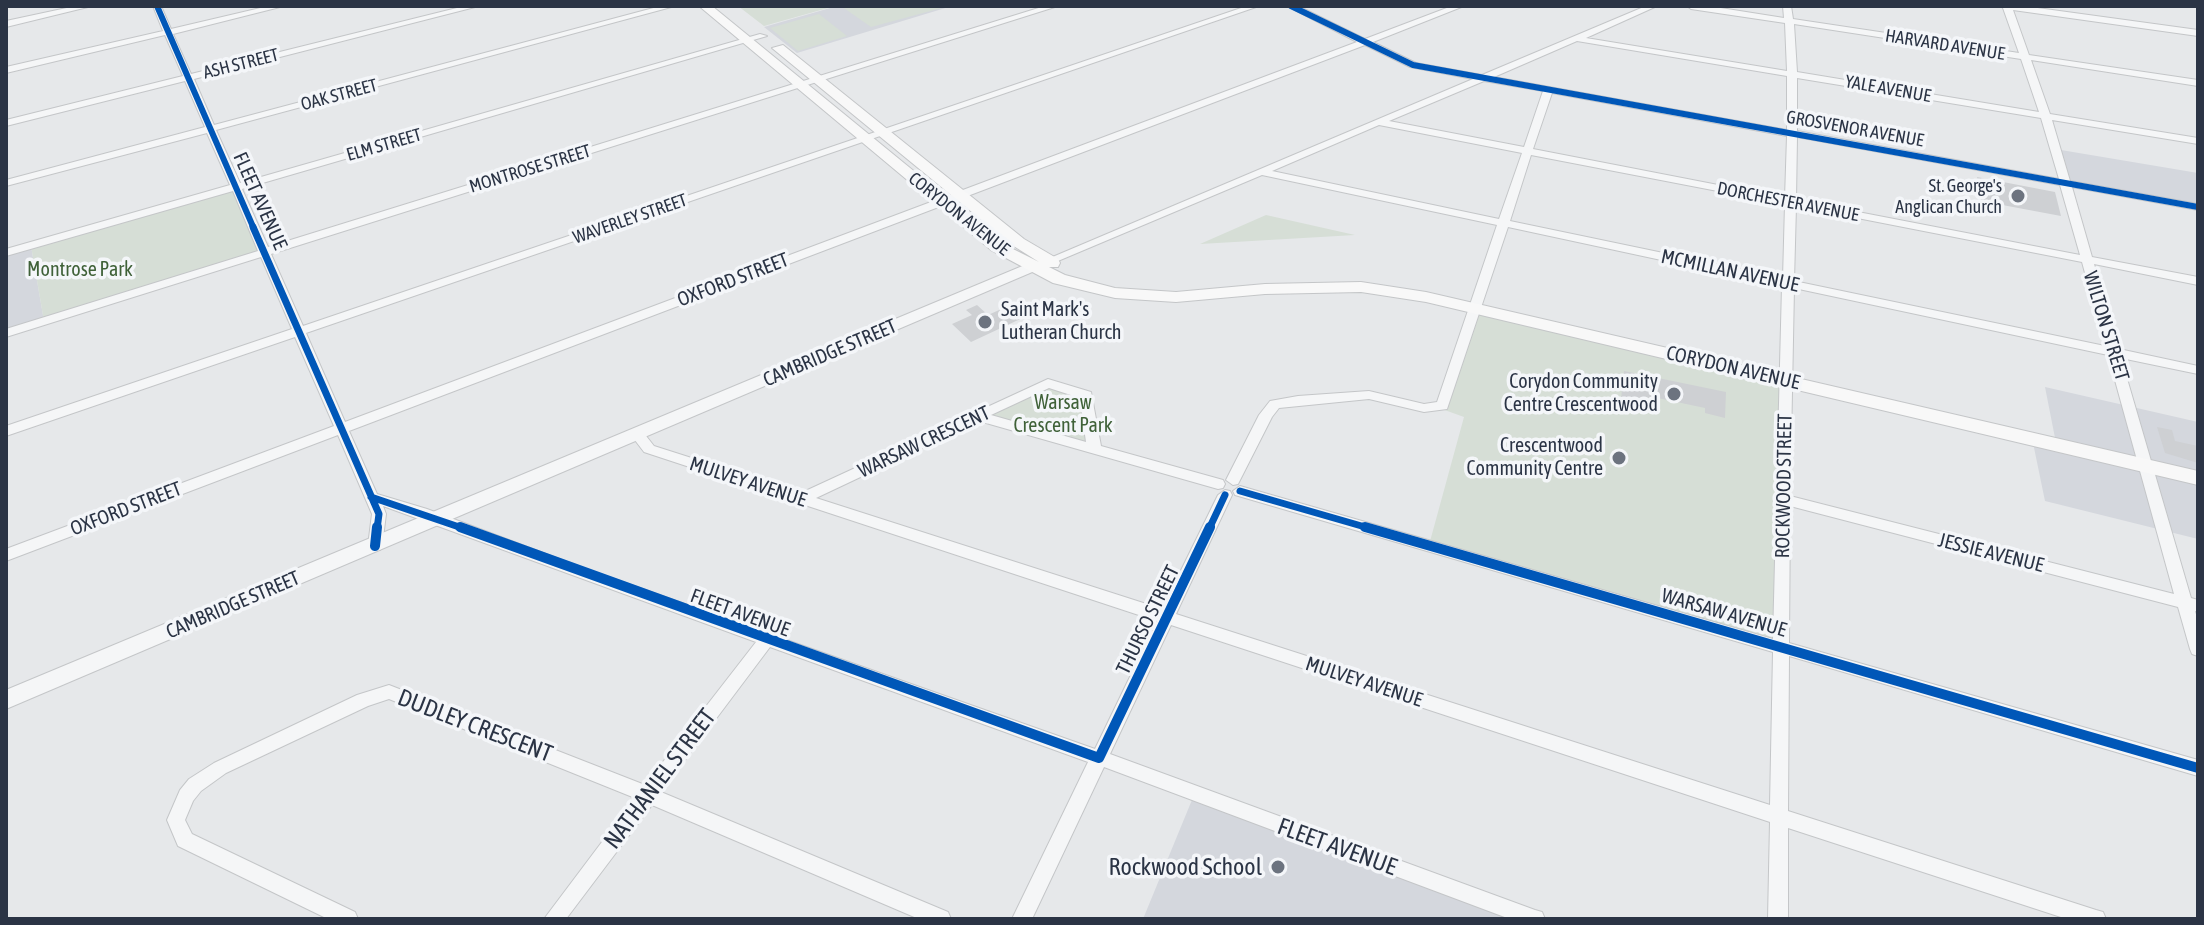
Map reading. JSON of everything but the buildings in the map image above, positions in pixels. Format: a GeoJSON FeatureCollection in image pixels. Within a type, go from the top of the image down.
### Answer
{"type":"FeatureCollection","features":[{"type":"Feature","properties":{"kind":"main road","name":"CORYDON AVENUE"},"geometry":{"type":"LineString","coordinates":[[705,6],[997,247],[1040,264]]}},
{"type":"Feature","properties":{"kind":"main road","name":"CORYDON AVENUE"},"geometry":{"type":"LineString","coordinates":[[725,6],[1018,242],[1059,279],[1115,293],[1176,297],[1265,289],[1361,287],[1476,308],[2198,478]]}},
{"type":"Feature","properties":{"kind":"street"},"geometry":{"type":"LineString","coordinates":[[6,24],[88,6]]}},
{"type":"Feature","properties":{"kind":"street","name":"FLEET AVENUE"},"geometry":{"type":"LineString","coordinates":[[157,6],[343,427],[379,523],[375,546]]}},
{"type":"Feature","properties":{"kind":"street"},"geometry":{"type":"LineString","coordinates":[[6,70],[280,6]]}},
{"type":"Feature","properties":{"kind":"street","name":"ASH STREET"},"geometry":{"type":"LineString","coordinates":[[6,123],[475,6]]}},
{"type":"Feature","properties":{"kind":"street","name":"OAK STREET"},"geometry":{"type":"LineString","coordinates":[[6,183],[671,6]]}},
{"type":"Feature","properties":{"kind":"street","name":"MONTROSE STREET"},"geometry":{"type":"LineString","coordinates":[[6,333],[1054,6]]}},
{"type":"Feature","properties":{"kind":"street","name":"WAVERLEY STREET"},"geometry":{"type":"LineString","coordinates":[[6,431],[1255,6]]}},
{"type":"Feature","properties":{"kind":"street","name":"GROSVENOR AVENUE"},"geometry":{"type":"LineString","coordinates":[[1291,6],[1458,89]]}},
{"type":"Feature","properties":{"kind":"street","name":"OXFORD STREET"},"geometry":{"type":"LineString","coordinates":[[6,555],[1460,6]]}},
{"type":"Feature","properties":{"kind":"street","name":"CAMBRIDGE STREET"},"geometry":{"type":"LineString","coordinates":[[6,700],[1653,6]]}},
{"type":"Feature","properties":{"kind":"street","name":"HARVARD AVENUE"},"geometry":{"type":"LineString","coordinates":[[1691,6],[1787,13],[2025,57],[2198,83]]}},
{"type":"Feature","properties":{"kind":"street"},"geometry":{"type":"LineString","coordinates":[[2006,6],[2198,33]]}},
{"type":"Feature","properties":{"kind":"street","name":"WILTON STREET"},"geometry":{"type":"LineString","coordinates":[[2006,6],[2046,116],[2145,465],[2191,604],[2198,649]]}},
{"type":"Feature","properties":{"kind":"street","name":"ROCKWOOD STREET"},"geometry":{"type":"LineString","coordinates":[[1778,919],[1783,499],[1792,134],[1792,47],[1787,13]]}},
{"type":"Feature","properties":{"kind":"street","name":"ELM STREET"},"geometry":{"type":"LineString","coordinates":[[6,253],[763,36]]}},
{"type":"Feature","properties":{"kind":"street","name":"YALE AVENUE"},"geometry":{"type":"LineString","coordinates":[[1578,38],[2198,141]]}},
{"type":"Feature","properties":{"kind":"street","name":"GROSVENOR AVENUE"},"geometry":{"type":"LineString","coordinates":[[1413,65],[2198,207]]}},
{"type":"Feature","properties":{"kind":"street"},"geometry":{"type":"LineString","coordinates":[[1499,72],[1506,83]]}},
{"type":"Feature","properties":{"kind":"street","name":"THURSO STREET"},"geometry":{"type":"LineString","coordinates":[[1022,919],[1266,415],[1275,404],[1298,400],[1369,395],[1424,408],[1439,408],[1444,402],[1548,90]]}},
{"type":"Feature","properties":{"kind":"street","name":"DORCHESTER AVENUE"},"geometry":{"type":"LineString","coordinates":[[1378,122],[2198,281]]}},
{"type":"Feature","properties":{"kind":"street","name":"MCMILLAN AVENUE"},"geometry":{"type":"LineString","coordinates":[[1262,172],[2198,370]]}},
{"type":"Feature","properties":{"kind":"street","name":"WARSAW CRESCENT"},"geometry":{"type":"LineString","coordinates":[[802,499],[1048,383],[1086,395],[1094,448]]}},
{"type":"Feature","properties":{"kind":"street","name":"WARSAW AVENUE"},"geometry":{"type":"LineString","coordinates":[[980,417],[2198,768]]}},
{"type":"Feature","properties":{"kind":"street","name":"MULVEY AVENUE"},"geometry":{"type":"LineString","coordinates":[[638,435],[649,449],[2096,919]]}},
{"type":"Feature","properties":{"kind":"street","name":"FLEET AVENUE"},"geometry":{"type":"LineString","coordinates":[[371,497],[1099,758],[1535,919]]}},
{"type":"Feature","properties":{"kind":"street","name":"JESSIE AVENUE"},"geometry":{"type":"LineString","coordinates":[[1783,499],[2191,604]]}},
{"type":"Feature","properties":{"kind":"street","name":"NATHANIEL STREET"},"geometry":{"type":"LineString","coordinates":[[554,919],[767,639]]}},
{"type":"Feature","properties":{"kind":"street","name":"DUDLEY CRESCENT"},"geometry":{"type":"LineString","coordinates":[[348,919],[185,840],[176,820],[186,796],[204,777],[363,700],[389,692],[941,919]]}},
{"type":"Feature","properties":{"kind":"shaded area"},"geometry":{"type":"Polygon","coordinates":[[[837,6],[952,6],[797,53],[764,27],[837,6]]]}},
{"type":"Feature","properties":{"kind":"shaded area"},"geometry":{"type":"Polygon","coordinates":[[[2055,149],[2198,173],[2198,207],[2065,183],[2055,149]]]}},
{"type":"Feature","properties":{"kind":"shaded area"},"geometry":{"type":"Polygon","coordinates":[[[31,246],[44,321],[6,333],[6,253],[31,246]]]}},
{"type":"Feature","properties":{"kind":"shaded area"},"geometry":{"type":"Polygon","coordinates":[[[2045,387],[2198,422],[2198,539],[2045,501],[2032,438],[2056,443],[2045,387]]]}},
{"type":"Feature","properties":{"kind":"shaded area","name":"Rockwood School"},"geometry":{"type":"Polygon","coordinates":[[[1194,795],[1535,919],[1143,919],[1194,795]]]}},
{"type":"Feature","properties":{"kind":"green space"},"geometry":{"type":"Polygon","coordinates":[[[738,6],[835,6],[764,26],[738,6]]]}},
{"type":"Feature","properties":{"kind":"green space"},"geometry":{"type":"Polygon","coordinates":[[[841,6],[938,7],[949,6],[871,27],[841,6]]]}},
{"type":"Feature","properties":{"kind":"green space"},"geometry":{"type":"Polygon","coordinates":[[[819,14],[847,36],[798,51],[770,28],[819,14]]]}},
{"type":"Feature","properties":{"kind":"green space","name":"Montrose Park"},"geometry":{"type":"Polygon","coordinates":[[[237,187],[266,252],[44,321],[31,246],[237,187]]]}},
{"type":"Feature","properties":{"kind":"green space"},"geometry":{"type":"Polygon","coordinates":[[[1266,215],[1355,235],[1200,244],[1266,215]]]}},
{"type":"Feature","properties":{"kind":"green space","name":"Crescentwood Community Centre"},"geometry":{"type":"Polygon","coordinates":[[[1476,308],[1787,381],[1782,647],[1429,545],[1464,417],[1439,408],[1476,308]]]}},
{"type":"Feature","properties":{"kind":"green space","name":"Warsaw Crescent Park"},"geometry":{"type":"Polygon","coordinates":[[[1048,383],[1086,395],[1094,448],[980,417],[1048,383]]]}},
{"type":"Feature","properties":{"kind":"cycle path"},"geometry":{"type":"LineString","coordinates":[[157,6],[379,514],[375,546]]}},
{"type":"Feature","properties":{"kind":"cycle path"},"geometry":{"type":"LineString","coordinates":[[1291,6],[1413,65],[2198,207]]}},
{"type":"Feature","properties":{"kind":"cycle path"},"geometry":{"type":"LineString","coordinates":[[1240,491],[2198,768]]}},
{"type":"Feature","properties":{"kind":"cycle path"},"geometry":{"type":"LineString","coordinates":[[371,497],[1099,758],[1225,495]]}},
{"type":"Feature","properties":{"kind":"place","name":"St. George's Anglican Church"},"geometry":{"type":"Point","coordinates":[2018,196]}},
{"type":"Feature","properties":{"kind":"place","name":"Saint Mark's Lutheran Church"},"geometry":{"type":"Point","coordinates":[985,322]}},
{"type":"Feature","properties":{"kind":"place","name":"Corydon Community Centre Crescentwood"},"geometry":{"type":"Point","coordinates":[1674,394]}},
{"type":"Feature","properties":{"kind":"place","name":"Crescentwood Community Centre"},"geometry":{"type":"Point","coordinates":[1619,458]}},
{"type":"Feature","properties":{"kind":"place","name":"Rockwood School"},"geometry":{"type":"Point","coordinates":[1278,867]}}]}
